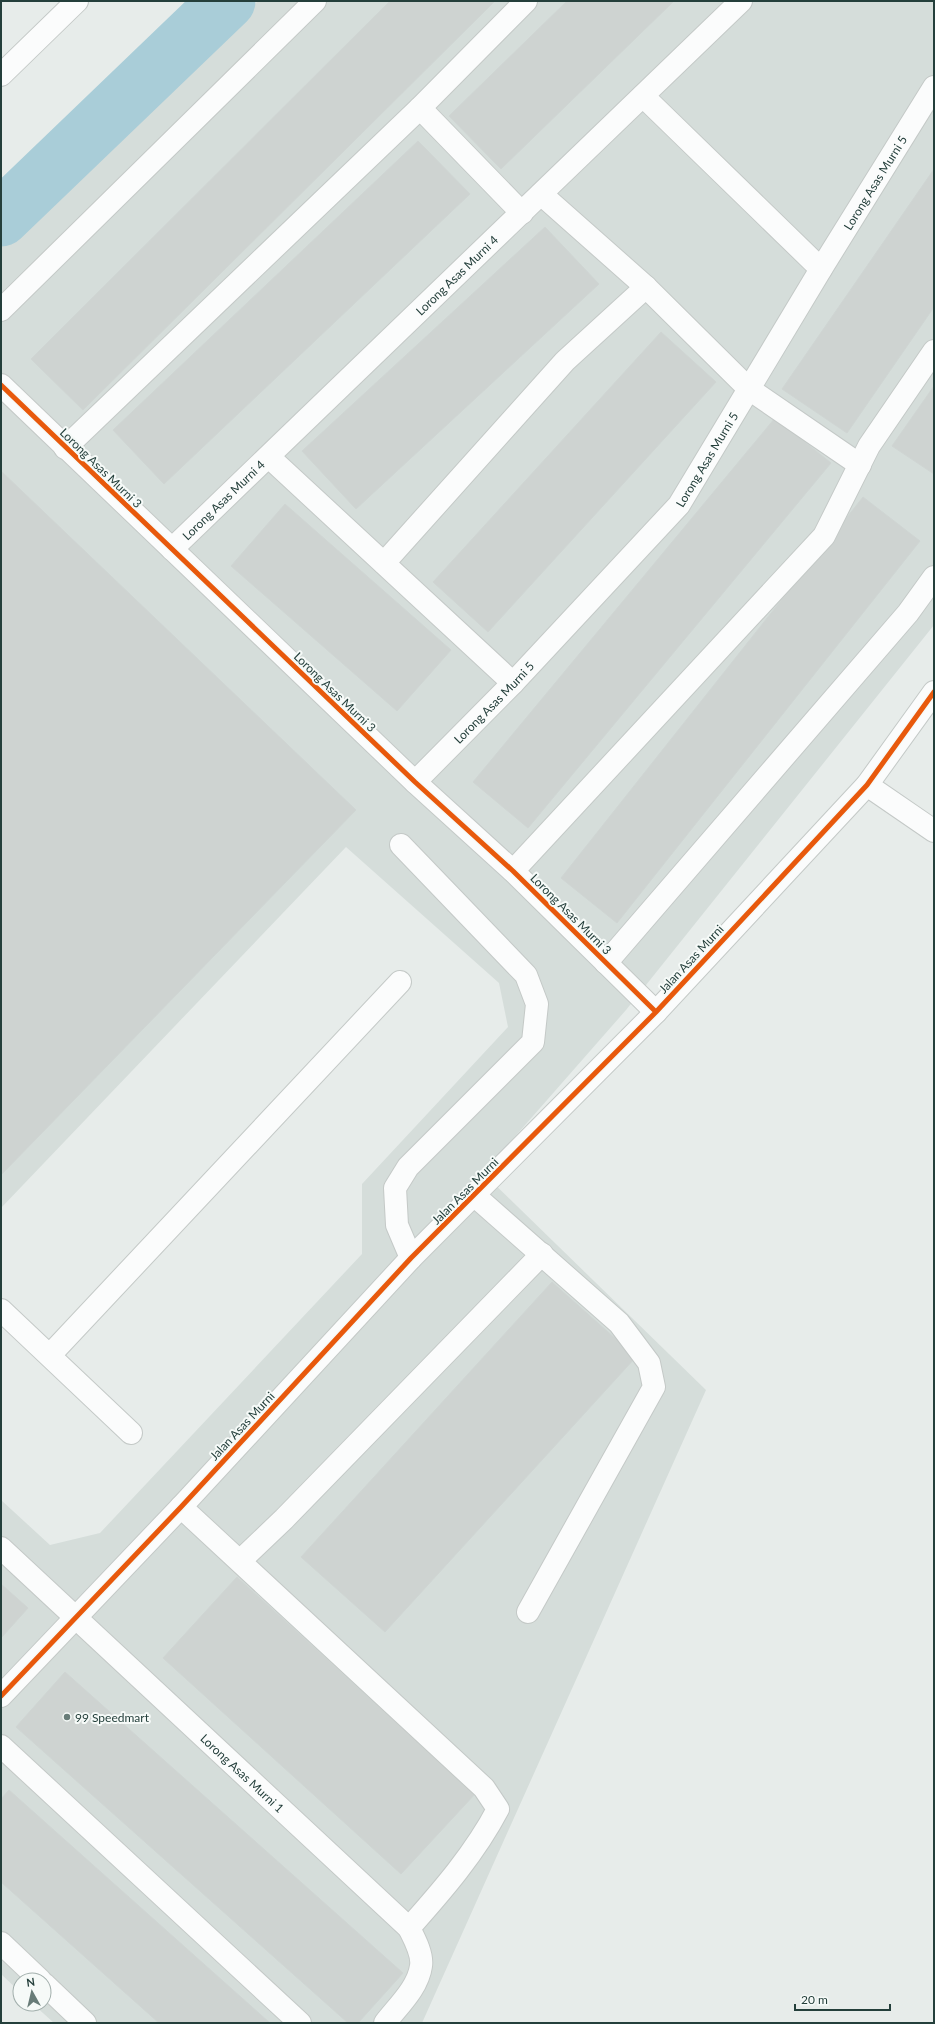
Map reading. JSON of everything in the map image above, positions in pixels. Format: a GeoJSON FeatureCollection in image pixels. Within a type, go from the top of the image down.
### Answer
{"type":"FeatureCollection","features":[{"type":"Feature","properties":{"kind":"street"},"geometry":{"type":"LineString","coordinates":[[1,75],[77,1]]}},
{"type":"Feature","properties":{"kind":"street"},"geometry":{"type":"LineString","coordinates":[[1,310],[315,1]]}},
{"type":"Feature","properties":{"kind":"street"},"geometry":{"type":"LineString","coordinates":[[65,448],[420,108],[526,1]]}},
{"type":"Feature","properties":{"kind":"street","name":"Lorong Asas Murni 4"},"geometry":{"type":"LineString","coordinates":[[172,549],[741,1]]}},
{"type":"Feature","properties":{"kind":"street","name":"Lorong Asas Murni 5"},"geometry":{"type":"LineString","coordinates":[[415,782],[513,683],[679,505],[934,87]]}},
{"type":"Feature","properties":{"kind":"street"},"geometry":{"type":"LineString","coordinates":[[643,96],[822,269]]}},
{"type":"Feature","properties":{"kind":"street"},"geometry":{"type":"LineString","coordinates":[[420,108],[522,213]]}},
{"type":"Feature","properties":{"kind":"street"},"geometry":{"type":"LineString","coordinates":[[541,194],[646,287],[749,388],[860,465]]}},
{"type":"Feature","properties":{"kind":"street"},"geometry":{"type":"LineString","coordinates":[[384,563],[565,361],[646,287]]}},
{"type":"Feature","properties":{"kind":"street"},"geometry":{"type":"LineString","coordinates":[[513,871],[824,536],[869,446],[934,351]]}},
{"type":"Feature","properties":{"kind":"street","name":"Lorong Asas Murni 3"},"geometry":{"type":"LineString","coordinates":[[1,385],[415,782],[513,871],[656,1012]]}},
{"type":"Feature","properties":{"kind":"street"},"geometry":{"type":"LineString","coordinates":[[269,457],[513,683]]}},
{"type":"Feature","properties":{"kind":"street"},"geometry":{"type":"LineString","coordinates":[[606,963],[908,613],[934,577]]}},
{"type":"Feature","properties":{"kind":"street","name":"Jalan Asas Murni"},"geometry":{"type":"LineString","coordinates":[[1,1696],[181,1507],[412,1258],[656,1012],[867,785],[934,692]]}},
{"type":"Feature","properties":{"kind":"street"},"geometry":{"type":"LineString","coordinates":[[867,785],[934,831]]}},
{"type":"Feature","properties":{"kind":"street"},"geometry":{"type":"LineString","coordinates":[[400,845],[526,975],[537,1004],[533,1042],[408,1167],[395,1188],[397,1225],[412,1258]]}},
{"type":"Feature","properties":{"kind":"street"},"geometry":{"type":"LineString","coordinates":[[50,1356],[400,982]]}},
{"type":"Feature","properties":{"kind":"street"},"geometry":{"type":"LineString","coordinates":[[475,1196],[619,1323],[649,1363],[654,1387],[528,1612]]}},
{"type":"Feature","properties":{"kind":"street"},"geometry":{"type":"LineString","coordinates":[[240,1562],[289,1514],[542,1254]]}},
{"type":"Feature","properties":{"kind":"street"},"geometry":{"type":"LineString","coordinates":[[1,1310],[131,1433]]}},
{"type":"Feature","properties":{"kind":"street"},"geometry":{"type":"LineString","coordinates":[[181,1507],[484,1788],[498,1809],[490,1826],[443,1890],[409,1928],[417,1946],[421,1965],[414,1987],[385,2023]]}},
{"type":"Feature","properties":{"kind":"street","name":"Lorong Asas Murni 1"},"geometry":{"type":"LineString","coordinates":[[1,1548],[409,1928]]}},
{"type":"Feature","properties":{"kind":"street"},"geometry":{"type":"LineString","coordinates":[[1,1746],[300,2023]]}},
{"type":"Feature","properties":{"kind":"street"},"geometry":{"type":"LineString","coordinates":[[1,1943],[32,1972]]}},
{"type":"Feature","properties":{"kind":"street"},"geometry":{"type":"LineString","coordinates":[[52,1992],[85,2023]]}},
{"type":"Feature","properties":{"kind":"shaded area"},"geometry":{"type":"Polygon","coordinates":[[[258,1],[934,1],[934,625],[626,1010],[483,1173],[706,1390],[422,2023],[54,2023],[42,2012],[52,2012],[52,1972],[12,1972],[12,1984],[1,1974],[1,1500],[50,1545],[100,1533],[362,1254],[362,1184],[508,1027],[499,983],[346,847],[1,1208],[1,242],[258,1]]]}},
{"type":"Feature","properties":{"kind":"building"},"geometry":{"type":"Polygon","coordinates":[[[390,1],[495,1],[83,410],[31,359],[390,1]]]}},
{"type":"Feature","properties":{"kind":"building"},"geometry":{"type":"Polygon","coordinates":[[[567,1],[674,1],[501,169],[449,116],[567,1]]]}},
{"type":"Feature","properties":{"kind":"building"},"geometry":{"type":"Polygon","coordinates":[[[418,141],[470,194],[164,484],[113,430],[418,141]]]}},
{"type":"Feature","properties":{"kind":"building"},"geometry":{"type":"Polygon","coordinates":[[[934,169],[934,307],[847,433],[782,389],[934,169]]]}},
{"type":"Feature","properties":{"kind":"building"},"geometry":{"type":"Polygon","coordinates":[[[545,227],[599,284],[356,509],[302,451],[545,227]]]}},
{"type":"Feature","properties":{"kind":"building"},"geometry":{"type":"Polygon","coordinates":[[[661,332],[716,382],[488,632],[433,582],[661,332]]]}},
{"type":"Feature","properties":{"kind":"building"},"geometry":{"type":"Polygon","coordinates":[[[934,386],[934,474],[892,446],[934,386]]]}},
{"type":"Feature","properties":{"kind":"building"},"geometry":{"type":"Polygon","coordinates":[[[775,418],[831,463],[528,828],[473,782],[775,418]]]}},
{"type":"Feature","properties":{"kind":"building"},"geometry":{"type":"Polygon","coordinates":[[[1,471],[356,810],[1,1175],[1,471]]]}},
{"type":"Feature","properties":{"kind":"building"},"geometry":{"type":"Polygon","coordinates":[[[863,497],[920,541],[617,923],[561,878],[863,497]]]}},
{"type":"Feature","properties":{"kind":"building"},"geometry":{"type":"Polygon","coordinates":[[[285,504],[451,650],[397,711],[231,566],[285,504]]]}},
{"type":"Feature","properties":{"kind":"building"},"geometry":{"type":"Polygon","coordinates":[[[552,1282],[636,1357],[385,1632],[301,1557],[552,1282]]]}},
{"type":"Feature","properties":{"kind":"building"},"geometry":{"type":"Polygon","coordinates":[[[237,1577],[475,1794],[401,1874],[163,1658],[237,1577]]]}},
{"type":"Feature","properties":{"kind":"building"},"geometry":{"type":"Polygon","coordinates":[[[1,1584],[28,1608],[1,1638],[1,1584]]]}},
{"type":"Feature","properties":{"kind":"building"},"geometry":{"type":"Polygon","coordinates":[[[65,1672],[403,1973],[358,2023],[348,2023],[16,1727],[65,1672]]]}},
{"type":"Feature","properties":{"kind":"building"},"geometry":{"type":"Polygon","coordinates":[[[9,1790],[270,2023],[159,2023],[1,1882],[1,1799],[9,1790]]]}},
{"type":"Feature","properties":{"kind":"waterway"},"geometry":{"type":"LineString","coordinates":[[1,218],[227,1]]}},
{"type":"Feature","properties":{"kind":"cycle path"},"geometry":{"type":"LineString","coordinates":[[1,385],[415,782],[513,871],[656,1012]]}},
{"type":"Feature","properties":{"kind":"cycle path"},"geometry":{"type":"LineString","coordinates":[[1,1696],[181,1507],[411,1258],[656,1012],[867,785],[934,692]]}},
{"type":"Feature","properties":{"kind":"place","name":"99 Speedmart"},"geometry":{"type":"Point","coordinates":[67,1717]}}]}
